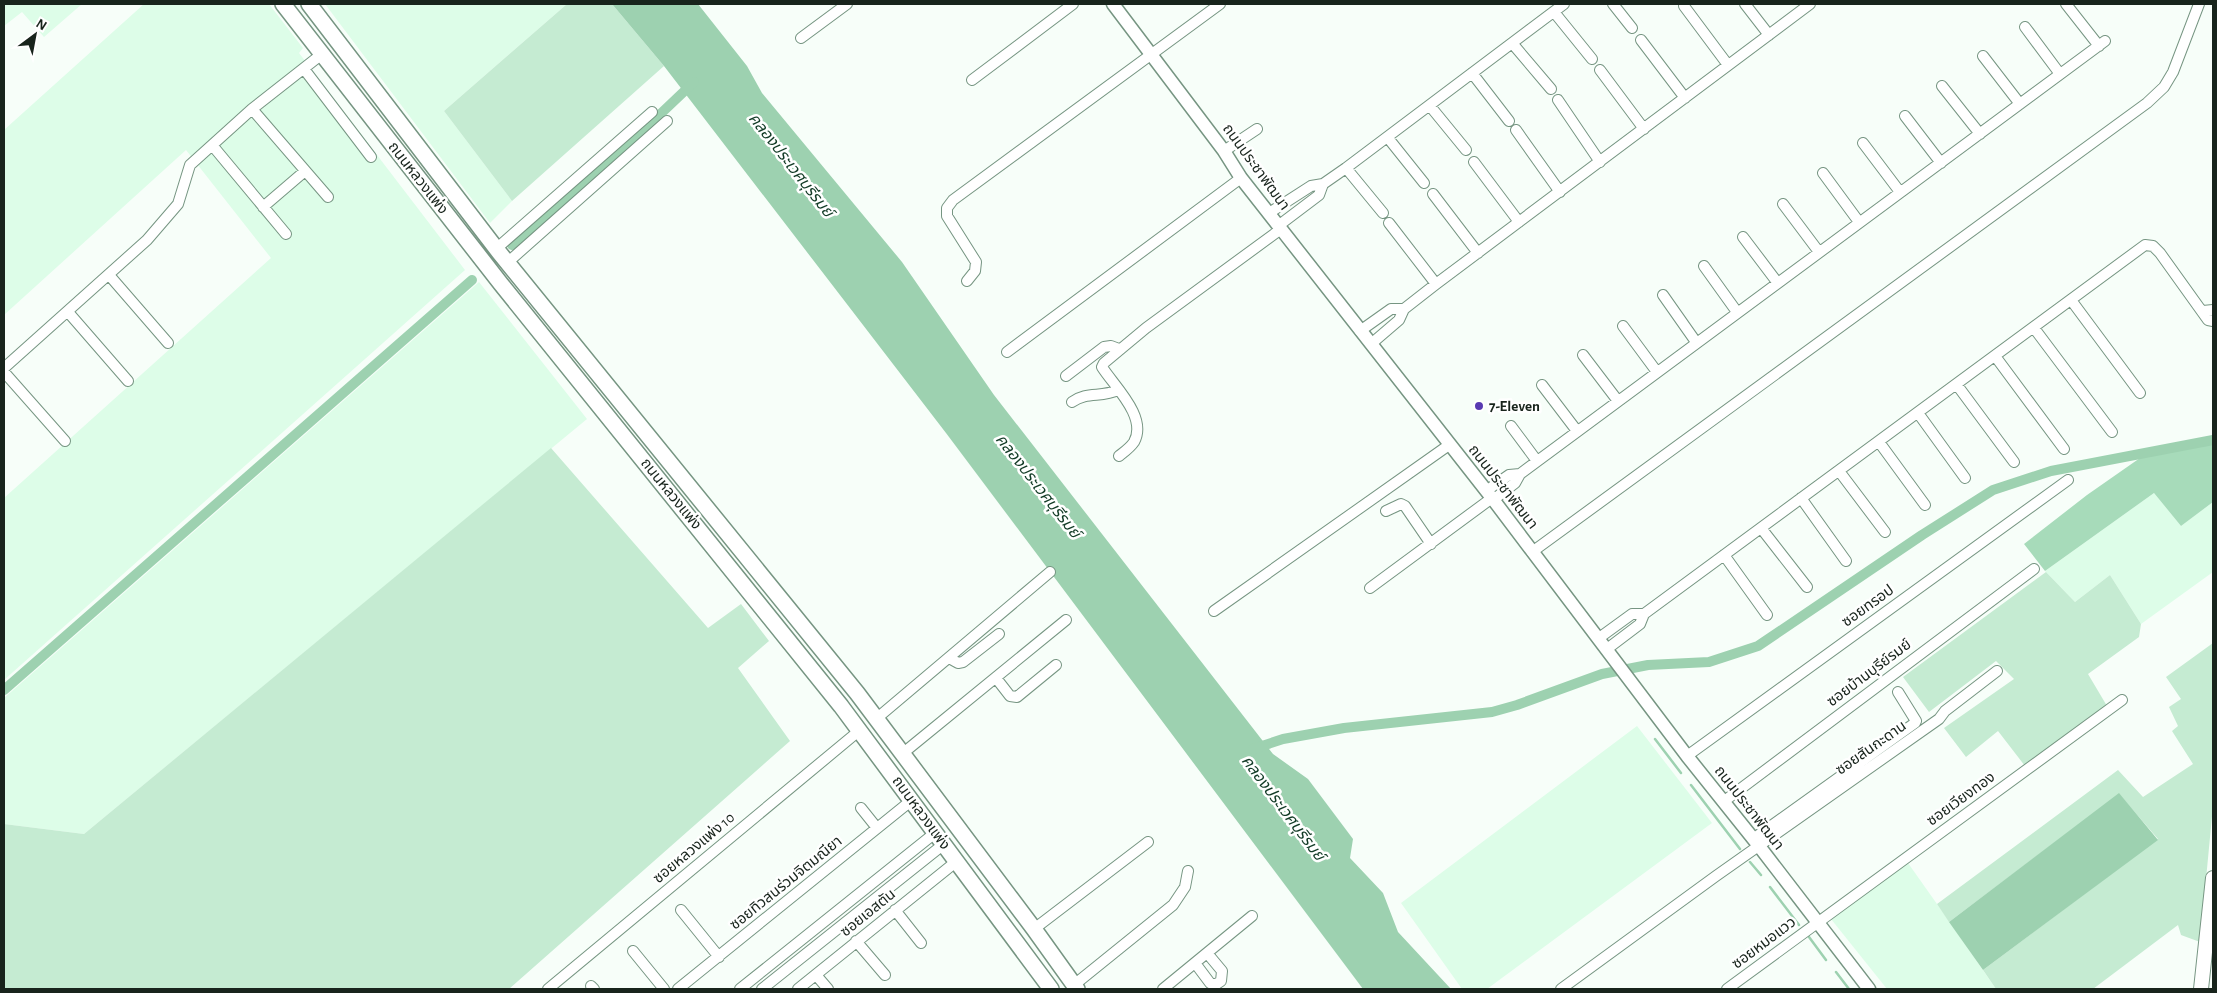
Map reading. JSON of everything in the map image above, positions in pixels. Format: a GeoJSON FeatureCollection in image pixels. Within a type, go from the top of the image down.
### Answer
{"type":"FeatureCollection","features":[{"type":"Feature","properties":{"kind":"main road","name":"ถนนหลวงแพ่ง"},"geometry":{"type":"LineString","coordinates":[[283,4],[495,277],[860,730],[939,839],[1018,942],[1046,987]]}},
{"type":"Feature","properties":{"kind":"main road","name":"ถนนหลวงแพ่ง"},"geometry":{"type":"LineString","coordinates":[[309,4],[496,249],[856,693],[1034,929],[1075,987]]}},
{"type":"Feature","properties":{"kind":"main road"},"geometry":{"type":"LineString","coordinates":[[841,706],[856,693]]}},
{"type":"Feature","properties":{"kind":"main road"},"geometry":{"type":"LineString","coordinates":[[2201,989],[2213,878]]}},
{"type":"Feature","properties":{"kind":"main road"},"geometry":{"type":"LineString","coordinates":[[1018,942],[1034,929]]}},
{"type":"Feature","properties":{"kind":"street"},"geometry":{"type":"LineString","coordinates":[[801,38],[847,4]]}},
{"type":"Feature","properties":{"kind":"street"},"geometry":{"type":"LineString","coordinates":[[972,80],[1072,4]]}},
{"type":"Feature","properties":{"kind":"street","name":"ถนนประชาพัฒนา"},"geometry":{"type":"LineString","coordinates":[[1113,4],[1224,150],[1241,178],[1490,497],[1632,681],[1687,756],[1869,989]]}},
{"type":"Feature","properties":{"kind":"street"},"geometry":{"type":"LineString","coordinates":[[967,281],[975,271],[976,262],[947,216],[947,208],[953,200],[1220,4]]}},
{"type":"Feature","properties":{"kind":"street"},"geometry":{"type":"LineString","coordinates":[[1269,214],[1311,186],[1323,184],[1346,168],[1564,4]]}},
{"type":"Feature","properties":{"kind":"street"},"geometry":{"type":"LineString","coordinates":[[1613,4],[1632,28]]}},
{"type":"Feature","properties":{"kind":"street"},"geometry":{"type":"LineString","coordinates":[[1745,4],[1769,35]]}},
{"type":"Feature","properties":{"kind":"street"},"geometry":{"type":"LineString","coordinates":[[1371,344],[1399,320],[1404,309],[1436,284],[1810,4]]}},
{"type":"Feature","properties":{"kind":"street"},"geometry":{"type":"LineString","coordinates":[[1370,588],[1431,544],[1490,497],[1515,483],[1520,474],[1696,342],[2102,44],[2066,4]]}},
{"type":"Feature","properties":{"kind":"street"},"geometry":{"type":"LineString","coordinates":[[1532,552],[2147,103],[2164,87],[2173,72],[2199,4]]}},
{"type":"Feature","properties":{"kind":"street"},"geometry":{"type":"LineString","coordinates":[[1684,6],[1728,65]]}},
{"type":"Feature","properties":{"kind":"street"},"geometry":{"type":"LineString","coordinates":[[1554,12],[1592,59]]}},
{"type":"Feature","properties":{"kind":"street"},"geometry":{"type":"LineString","coordinates":[[2025,27],[2060,74]]}},
{"type":"Feature","properties":{"kind":"street"},"geometry":{"type":"LineString","coordinates":[[1641,40],[1684,98]]}},
{"type":"Feature","properties":{"kind":"street"},"geometry":{"type":"LineString","coordinates":[[1512,44],[1551,90]]}},
{"type":"Feature","properties":{"kind":"street"},"geometry":{"type":"LineString","coordinates":[[4,368],[146,240],[174,209],[180,198],[188,168],[252,109],[322,54]]}},
{"type":"Feature","properties":{"kind":"street"},"geometry":{"type":"LineString","coordinates":[[1983,56],[2020,104]]}},
{"type":"Feature","properties":{"kind":"street"},"geometry":{"type":"LineString","coordinates":[[304,69],[371,157]]}},
{"type":"Feature","properties":{"kind":"street"},"geometry":{"type":"LineString","coordinates":[[1600,70],[1644,129]]}},
{"type":"Feature","properties":{"kind":"street"},"geometry":{"type":"LineString","coordinates":[[1472,73],[1509,121]]}},
{"type":"Feature","properties":{"kind":"street"},"geometry":{"type":"LineString","coordinates":[[1942,86],[1980,134]]}},
{"type":"Feature","properties":{"kind":"street"},"geometry":{"type":"LineString","coordinates":[[1558,100],[1600,162]]}},
{"type":"Feature","properties":{"kind":"street"},"geometry":{"type":"LineString","coordinates":[[1430,106],[1466,150]]}},
{"type":"Feature","properties":{"kind":"street"},"geometry":{"type":"LineString","coordinates":[[252,109],[328,197]]}},
{"type":"Feature","properties":{"kind":"street"},"geometry":{"type":"LineString","coordinates":[[496,249],[652,112]]}},
{"type":"Feature","properties":{"kind":"street"},"geometry":{"type":"LineString","coordinates":[[1904,116],[1941,163]]}},
{"type":"Feature","properties":{"kind":"street"},"geometry":{"type":"LineString","coordinates":[[507,262],[667,121]]}},
{"type":"Feature","properties":{"kind":"street"},"geometry":{"type":"LineString","coordinates":[[1224,150],[1257,129]]}},
{"type":"Feature","properties":{"kind":"street"},"geometry":{"type":"LineString","coordinates":[[1516,130],[1560,192]]}},
{"type":"Feature","properties":{"kind":"street"},"geometry":{"type":"LineString","coordinates":[[1388,138],[1424,183]]}},
{"type":"Feature","properties":{"kind":"street"},"geometry":{"type":"LineString","coordinates":[[1864,143],[1900,192]]}},
{"type":"Feature","properties":{"kind":"street"},"geometry":{"type":"LineString","coordinates":[[212,145],[286,234]]}},
{"type":"Feature","properties":{"kind":"street"},"geometry":{"type":"LineString","coordinates":[[1474,162],[1519,222]]}},
{"type":"Feature","properties":{"kind":"street"},"geometry":{"type":"LineString","coordinates":[[1346,168],[1383,213]]}},
{"type":"Feature","properties":{"kind":"street"},"geometry":{"type":"LineString","coordinates":[[263,207],[305,171]]}},
{"type":"Feature","properties":{"kind":"street"},"geometry":{"type":"LineString","coordinates":[[1823,173],[1859,222]]}},
{"type":"Feature","properties":{"kind":"street"},"geometry":{"type":"LineString","coordinates":[[1008,352],[1241,178]]}},
{"type":"Feature","properties":{"kind":"street"},"geometry":{"type":"LineString","coordinates":[[1119,456],[1132,445],[1137,436],[1137,428],[1130,407],[1102,367],[1104,363],[1119,349],[1319,195],[1323,184]]}},
{"type":"Feature","properties":{"kind":"street"},"geometry":{"type":"LineString","coordinates":[[1433,194],[1478,253]]}},
{"type":"Feature","properties":{"kind":"street"},"geometry":{"type":"LineString","coordinates":[[1783,204],[1819,252]]}},
{"type":"Feature","properties":{"kind":"street"},"geometry":{"type":"LineString","coordinates":[[1389,223],[1436,284]]}},
{"type":"Feature","properties":{"kind":"street"},"geometry":{"type":"LineString","coordinates":[[1743,237],[1777,282]]}},
{"type":"Feature","properties":{"kind":"street"},"geometry":{"type":"LineString","coordinates":[[1607,649],[1640,624],[1644,614],[2145,245],[2153,246],[2160,253],[2208,310],[2208,320],[2213,321]]}},
{"type":"Feature","properties":{"kind":"street"},"geometry":{"type":"LineString","coordinates":[[1704,266],[1737,312]]}},
{"type":"Feature","properties":{"kind":"street"},"geometry":{"type":"LineString","coordinates":[[109,275],[168,343]]}},
{"type":"Feature","properties":{"kind":"street"},"geometry":{"type":"LineString","coordinates":[[1663,295],[1696,342]]}},
{"type":"Feature","properties":{"kind":"street"},"geometry":{"type":"LineString","coordinates":[[2071,300],[2140,393]]}},
{"type":"Feature","properties":{"kind":"street"},"geometry":{"type":"LineString","coordinates":[[1360,331],[1391,309],[1404,309]]}},
{"type":"Feature","properties":{"kind":"street"},"geometry":{"type":"LineString","coordinates":[[68,312],[128,381]]}},
{"type":"Feature","properties":{"kind":"street"},"geometry":{"type":"LineString","coordinates":[[1623,326],[1657,372]]}},
{"type":"Feature","properties":{"kind":"street"},"geometry":{"type":"LineString","coordinates":[[2034,328],[2112,432]]}},
{"type":"Feature","properties":{"kind":"street"},"geometry":{"type":"LineString","coordinates":[[1066,376],[1104,347],[1111,346],[1119,349]]}},
{"type":"Feature","properties":{"kind":"street"},"geometry":{"type":"LineString","coordinates":[[1583,355],[1618,401]]}},
{"type":"Feature","properties":{"kind":"street"},"geometry":{"type":"LineString","coordinates":[[1995,356],[2064,449]]}},
{"type":"Feature","properties":{"kind":"street"},"geometry":{"type":"LineString","coordinates":[[4,372],[65,442]]}},
{"type":"Feature","properties":{"kind":"street"},"geometry":{"type":"LineString","coordinates":[[1957,384],[2014,462]]}},
{"type":"Feature","properties":{"kind":"street"},"geometry":{"type":"LineString","coordinates":[[1542,385],[1577,431]]}},
{"type":"Feature","properties":{"kind":"street"},"geometry":{"type":"LineString","coordinates":[[1072,402],[1079,397],[1104,396],[1118,390]]}},
{"type":"Feature","properties":{"kind":"street"},"geometry":{"type":"LineString","coordinates":[[1918,413],[1965,478]]}},
{"type":"Feature","properties":{"kind":"street"},"geometry":{"type":"LineString","coordinates":[[1511,426],[1537,461]]}},
{"type":"Feature","properties":{"kind":"street"},"geometry":{"type":"LineString","coordinates":[[1879,442],[1925,505]]}},
{"type":"Feature","properties":{"kind":"street"},"geometry":{"type":"LineString","coordinates":[[1214,611],[1449,445]]}},
{"type":"Feature","properties":{"kind":"street"},"geometry":{"type":"LineString","coordinates":[[1839,471],[1885,532]]}},
{"type":"Feature","properties":{"kind":"street","name":"ซอยทรอป"},"geometry":{"type":"LineString","coordinates":[[1687,756],[2068,480]]}},
{"type":"Feature","properties":{"kind":"street"},"geometry":{"type":"LineString","coordinates":[[1801,498],[1846,561]]}},
{"type":"Feature","properties":{"kind":"street"},"geometry":{"type":"LineString","coordinates":[[1386,511],[1401,504],[1405,506],[1431,544]]}},
{"type":"Feature","properties":{"kind":"street"},"geometry":{"type":"LineString","coordinates":[[1762,528],[1807,588]]}},
{"type":"Feature","properties":{"kind":"street"},"geometry":{"type":"LineString","coordinates":[[1724,555],[1767,615]]}},
{"type":"Feature","properties":{"kind":"street","name":"ซอยบ้านบุรีย์รมย์"},"geometry":{"type":"LineString","coordinates":[[1723,802],[2034,569]]}},
{"type":"Feature","properties":{"kind":"street"},"geometry":{"type":"LineString","coordinates":[[876,719],[1050,572]]}},
{"type":"Feature","properties":{"kind":"street"},"geometry":{"type":"LineString","coordinates":[[1599,638],[1632,614],[1644,614]]}},
{"type":"Feature","properties":{"kind":"street"},"geometry":{"type":"LineString","coordinates":[[902,754],[1066,620]]}},
{"type":"Feature","properties":{"kind":"street"},"geometry":{"type":"LineString","coordinates":[[949,658],[953,662],[963,662],[999,634]]}},
{"type":"Feature","properties":{"kind":"street"},"geometry":{"type":"LineString","coordinates":[[996,678],[1010,696],[1017,697],[1056,665]]}},
{"type":"Feature","properties":{"kind":"street","name":"ซอยสันกะดาน"},"geometry":{"type":"LineString","coordinates":[[1756,843],[1939,719],[1944,711],[1997,671]]}},
{"type":"Feature","properties":{"kind":"street"},"geometry":{"type":"LineString","coordinates":[[1561,989],[1915,723],[1916,721],[1898,692]]}},
{"type":"Feature","properties":{"kind":"street","name":"ซอยเวียงทอง"},"geometry":{"type":"LineString","coordinates":[[1818,922],[2122,700]]}},
{"type":"Feature","properties":{"kind":"street","name":"ซอยหลวงแพ่ง 10"},"geometry":{"type":"LineString","coordinates":[[548,989],[860,730]]}},
{"type":"Feature","properties":{"kind":"street","name":"ซอยทิวสนร่วมจิตมณียา"},"geometry":{"type":"LineString","coordinates":[[678,989],[912,800]]}},
{"type":"Feature","properties":{"kind":"street"},"geometry":{"type":"LineString","coordinates":[[861,808],[877,828]]}},
{"type":"Feature","properties":{"kind":"street"},"geometry":{"type":"LineString","coordinates":[[740,989],[880,877],[939,839]]}},
{"type":"Feature","properties":{"kind":"street"},"geometry":{"type":"LineString","coordinates":[[762,989],[889,888],[939,839]]}},
{"type":"Feature","properties":{"kind":"street"},"geometry":{"type":"LineString","coordinates":[[1034,929],[1148,842]]}},
{"type":"Feature","properties":{"kind":"street","name":"ซอยเอสตัน"},"geometry":{"type":"LineString","coordinates":[[798,989],[957,861]]}},
{"type":"Feature","properties":{"kind":"street"},"geometry":{"type":"LineString","coordinates":[[1075,987],[1173,905],[1185,887],[1188,871]]}},
{"type":"Feature","properties":{"kind":"street"},"geometry":{"type":"LineString","coordinates":[[880,877],[889,888]]}},
{"type":"Feature","properties":{"kind":"street"},"geometry":{"type":"LineString","coordinates":[[681,910],[719,957]]}},
{"type":"Feature","properties":{"kind":"street"},"geometry":{"type":"LineString","coordinates":[[895,910],[921,943]]}},
{"type":"Feature","properties":{"kind":"street"},"geometry":{"type":"LineString","coordinates":[[1163,989],[1252,916]]}},
{"type":"Feature","properties":{"kind":"street","name":"ซอยหมอแวว"},"geometry":{"type":"LineString","coordinates":[[1728,989],[1818,922]]}},
{"type":"Feature","properties":{"kind":"street"},"geometry":{"type":"LineString","coordinates":[[856,941],[885,975]]}},
{"type":"Feature","properties":{"kind":"street"},"geometry":{"type":"LineString","coordinates":[[633,951],[664,989]]}},
{"type":"Feature","properties":{"kind":"street"},"geometry":{"type":"LineString","coordinates":[[1195,963],[1210,983],[1214,984],[1221,981],[1222,971],[1207,953]]}},
{"type":"Feature","properties":{"kind":"street"},"geometry":{"type":"LineString","coordinates":[[816,974],[828,989]]}},
{"type":"Feature","properties":{"kind":"shaded area"},"geometry":{"type":"Polygon","coordinates":[[[4,4],[82,4],[44,37],[22,12],[4,26],[4,4]]]}},
{"type":"Feature","properties":{"kind":"shaded area"},"geometry":{"type":"Polygon","coordinates":[[[144,4],[269,4],[303,48],[299,53],[465,270],[4,680],[4,498],[271,258],[186,150],[4,315],[4,130],[144,4]]]}},
{"type":"Feature","properties":{"kind":"shaded area"},"geometry":{"type":"Polygon","coordinates":[[[325,4],[567,4],[444,111],[512,201],[490,223],[325,4]]]}},
{"type":"Feature","properties":{"kind":"shaded area"},"geometry":{"type":"Polygon","coordinates":[[[567,4],[612,4],[664,66],[512,201],[444,111],[567,4]]]}},
{"type":"Feature","properties":{"kind":"shaded area"},"geometry":{"type":"Polygon","coordinates":[[[479,282],[587,419],[84,834],[4,824],[4,698],[479,282]]]}},
{"type":"Feature","properties":{"kind":"shaded area"},"geometry":{"type":"Polygon","coordinates":[[[2213,444],[2213,502],[2181,526],[2154,493],[2045,571],[2024,544],[2087,495],[2140,458],[2213,444]]]}},
{"type":"Feature","properties":{"kind":"shaded area"},"geometry":{"type":"Polygon","coordinates":[[[551,448],[708,628],[741,604],[769,641],[738,668],[790,741],[509,989],[4,989],[4,824],[84,834],[551,448]]]}},
{"type":"Feature","properties":{"kind":"shaded area"},"geometry":{"type":"Polygon","coordinates":[[[2154,493],[2181,526],[2213,502],[2213,572],[2141,624],[2110,575],[2075,602],[2045,571],[2154,493]]]}},
{"type":"Feature","properties":{"kind":"shaded area"},"geometry":{"type":"Polygon","coordinates":[[[2046,572],[2075,602],[2110,575],[2141,624],[2139,637],[2088,674],[2107,706],[2025,766],[1998,731],[1966,757],[1944,728],[2014,679],[1996,661],[1929,712],[1903,677],[2046,572]]]}},
{"type":"Feature","properties":{"kind":"shaded area"},"geometry":{"type":"Polygon","coordinates":[[[2213,643],[2213,806],[2200,942],[2181,935],[2178,925],[2093,989],[1996,989],[1983,970],[2158,839],[2119,794],[1949,922],[1937,904],[2118,770],[2143,797],[2193,764],[2172,731],[2178,726],[2169,707],[2181,699],[2166,677],[2213,643]]]}},
{"type":"Feature","properties":{"kind":"shaded area"},"geometry":{"type":"Polygon","coordinates":[[[1637,726],[1712,823],[1487,989],[1462,989],[1401,903],[1637,726]]]}},
{"type":"Feature","properties":{"kind":"shaded area"},"geometry":{"type":"Polygon","coordinates":[[[1908,863],[1996,989],[1887,989],[1831,919],[1908,863]]]}},
{"type":"Feature","properties":{"kind":"water","name":"คลองประเวศบุรีรมย์"},"geometry":{"type":"Polygon","coordinates":[[[612,4],[698,4],[747,66],[762,93],[902,262],[994,395],[1273,754],[1308,779],[1353,839],[1350,858],[1383,893],[1398,932],[1451,989],[1363,989],[946,433],[664,66],[612,4]]]}},
{"type":"Feature","properties":{"kind":"water"},"geometry":{"type":"Polygon","coordinates":[[[2119,793],[2158,840],[1983,970],[1949,922],[2119,793]]]}},
{"type":"Feature","properties":{"kind":"waterway"},"geometry":{"type":"LineString","coordinates":[[512,245],[613,159],[694,82]]}},
{"type":"Feature","properties":{"kind":"waterway"},"geometry":{"type":"LineString","coordinates":[[4,690],[472,280]]}},
{"type":"Feature","properties":{"kind":"waterway","name":"คลองประเวศบุรีรมย์"},"geometry":{"type":"LineString","coordinates":[[1253,749],[1283,739],[1344,728],[1492,712],[1517,705],[1602,674],[1648,665],[1709,662],[1758,646],[1922,535],[1993,490],[2051,471],[2213,440]]}},
{"type":"Feature","properties":{"kind":"waterway"},"geometry":{"type":"LineString","coordinates":[[1655,739],[1681,773]]}},
{"type":"Feature","properties":{"kind":"waterway"},"geometry":{"type":"LineString","coordinates":[[1691,785],[1740,849]]}},
{"type":"Feature","properties":{"kind":"waterway"},"geometry":{"type":"LineString","coordinates":[[1750,862],[1761,875]]}},
{"type":"Feature","properties":{"kind":"waterway"},"geometry":{"type":"LineString","coordinates":[[1770,887],[1799,925]]}},
{"type":"Feature","properties":{"kind":"waterway"},"geometry":{"type":"LineString","coordinates":[[1809,937],[1826,960]]}},
{"type":"Feature","properties":{"kind":"waterway"},"geometry":{"type":"LineString","coordinates":[[1836,972],[1849,989]]}},
{"type":"Feature","properties":{"kind":"place","name":"7-Eleven"},"geometry":{"type":"Point","coordinates":[1479,406]}}]}
